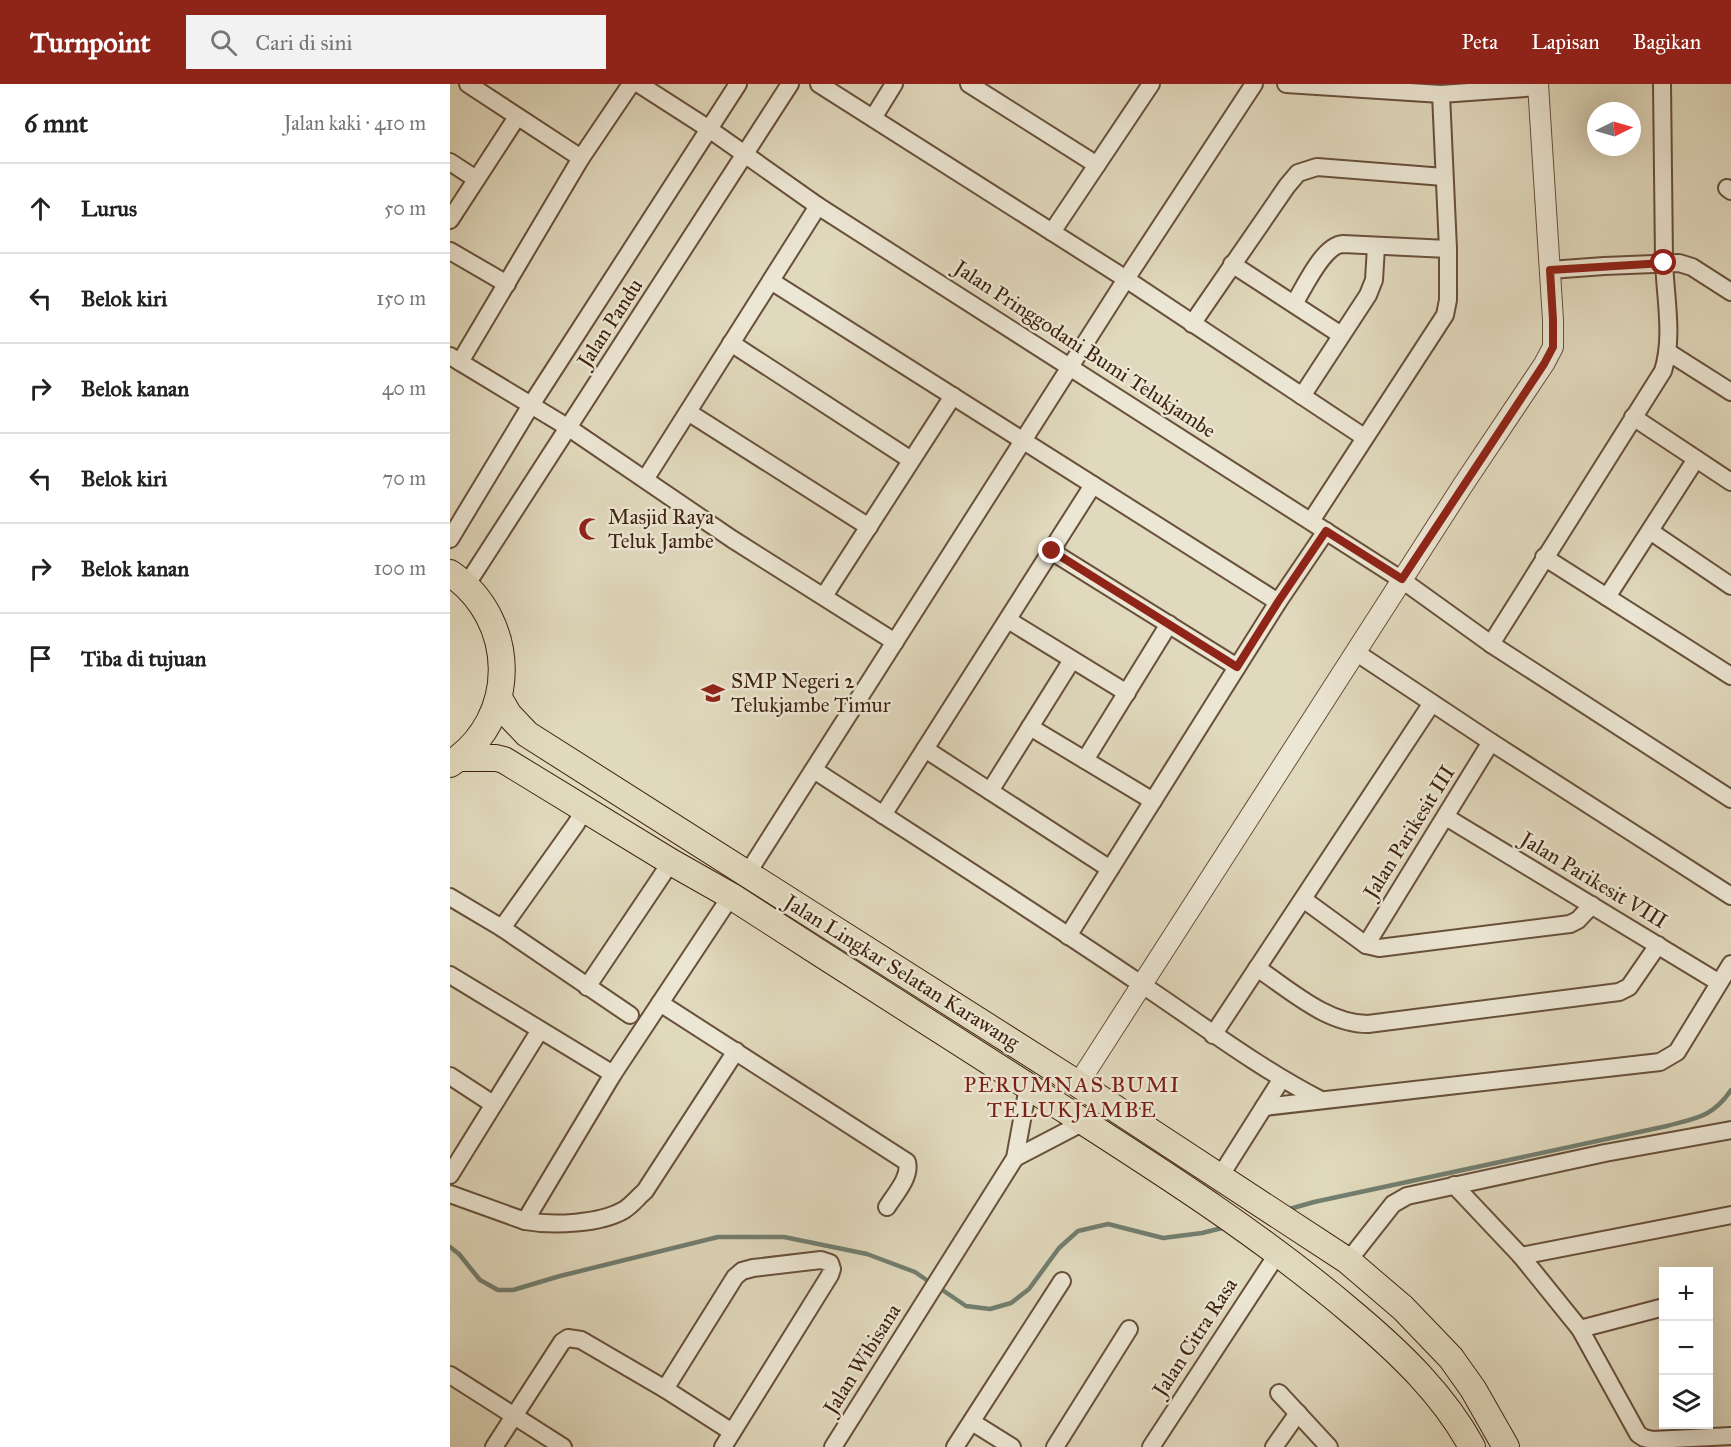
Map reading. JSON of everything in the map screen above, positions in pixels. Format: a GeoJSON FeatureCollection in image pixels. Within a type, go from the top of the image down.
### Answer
{"type":"FeatureCollection","features":[{"type":"Feature","properties":{"kind":"main road"},"geometry":{"type":"LineString","coordinates":[[455,761],[486,729],[499,698],[502,657],[491,618],[458,579]]}},
{"type":"Feature","properties":{"kind":"main road","name":"Jalan Lingkar Selatan Karawang"},"geometry":{"type":"LineString","coordinates":[[499,698],[509,715],[527,734],[1078,1084],[1348,1262],[1409,1315],[1451,1358],[1473,1389],[1506,1447]]}},
{"type":"Feature","properties":{"kind":"main road","name":"Jalan Lingkar Selatan Karawang"},"geometry":{"type":"LineString","coordinates":[[455,761],[496,758],[504,760],[731,896],[1084,1122],[1236,1224],[1278,1253],[1340,1302],[1407,1363],[1436,1394],[1461,1427],[1472,1447]]}},
{"type":"Feature","properties":{"kind":"street"},"geometry":{"type":"LineString","coordinates":[[468,84],[581,158]]}},
{"type":"Feature","properties":{"kind":"street"},"geometry":{"type":"LineString","coordinates":[[631,84],[581,158],[507,284],[455,359],[569,428],[646,478],[732,539],[895,642]]}},
{"type":"Feature","properties":{"kind":"street","name":"Jalan Pringgodani Bumi Telukjambe"},"geometry":{"type":"LineString","coordinates":[[639,84],[709,129],[818,206],[1402,579],[1491,644],[1731,799]]}},
{"type":"Feature","properties":{"kind":"street","name":"Jalan Pandu"},"geometry":{"type":"LineString","coordinates":[[450,539],[531,405],[738,84]]}},
{"type":"Feature","properties":{"kind":"street","name":"Jalan Pandu"},"geometry":{"type":"LineString","coordinates":[[458,579],[569,428],[790,84]]}},
{"type":"Feature","properties":{"kind":"street"},"geometry":{"type":"LineString","coordinates":[[819,84],[1126,279],[1364,437]]}},
{"type":"Feature","properties":{"kind":"street"},"geometry":{"type":"LineString","coordinates":[[873,118],[894,84]]}},
{"type":"Feature","properties":{"kind":"street"},"geometry":{"type":"LineString","coordinates":[[1052,232],[1151,84]]}},
{"type":"Feature","properties":{"kind":"street"},"geometry":{"type":"LineString","coordinates":[[747,874],[1126,279],[1254,84]]}},
{"type":"Feature","properties":{"kind":"street"},"geometry":{"type":"LineString","coordinates":[[1078,1084],[1553,347],[1538,85],[1441,93],[1286,84]]}},
{"type":"Feature","properties":{"kind":"street"},"geometry":{"type":"LineString","coordinates":[[1491,644],[1544,557],[1664,371],[1668,352],[1664,263],[1662,84]]}},
{"type":"Feature","properties":{"kind":"street"},"geometry":{"type":"LineString","coordinates":[[979,87],[1097,165]]}},
{"type":"Feature","properties":{"kind":"street"},"geometry":{"type":"LineString","coordinates":[[1311,521],[1445,315],[1448,300],[1448,249],[1441,93]]}},
{"type":"Feature","properties":{"kind":"street"},"geometry":{"type":"LineString","coordinates":[[450,220],[517,117]]}},
{"type":"Feature","properties":{"kind":"street"},"geometry":{"type":"LineString","coordinates":[[450,162],[476,179]]}},
{"type":"Feature","properties":{"kind":"street"},"geometry":{"type":"LineString","coordinates":[[1192,324],[1298,173],[1317,166],[1444,177]]}},
{"type":"Feature","properties":{"kind":"street"},"geometry":{"type":"LineString","coordinates":[[646,478],[818,206]]}},
{"type":"Feature","properties":{"kind":"street"},"geometry":{"type":"LineString","coordinates":[[1294,304],[1320,262],[1335,245],[1448,249]]}},
{"type":"Feature","properties":{"kind":"street"},"geometry":{"type":"LineString","coordinates":[[1302,396],[1372,286],[1376,246]]}},
{"type":"Feature","properties":{"kind":"street"},"geometry":{"type":"LineString","coordinates":[[450,251],[507,284]]}},
{"type":"Feature","properties":{"kind":"street"},"geometry":{"type":"LineString","coordinates":[[1550,270],[1679,263],[1692,267],[1731,292]]}},
{"type":"Feature","properties":{"kind":"street"},"geometry":{"type":"LineString","coordinates":[[1232,264],[1341,335]]}},
{"type":"Feature","properties":{"kind":"street"},"geometry":{"type":"LineString","coordinates":[[771,280],[1278,602]]}},
{"type":"Feature","properties":{"kind":"street"},"geometry":{"type":"LineString","coordinates":[[731,343],[911,460]]}},
{"type":"Feature","properties":{"kind":"street"},"geometry":{"type":"LineString","coordinates":[[1668,352],[1731,392]]}},
{"type":"Feature","properties":{"kind":"street"},"geometry":{"type":"LineString","coordinates":[[824,596],[953,396]]}},
{"type":"Feature","properties":{"kind":"street"},"geometry":{"type":"LineString","coordinates":[[688,412],[869,527]]}},
{"type":"Feature","properties":{"kind":"street"},"geometry":{"type":"LineString","coordinates":[[1633,417],[1731,482]]}},
{"type":"Feature","properties":{"kind":"street"},"geometry":{"type":"LineString","coordinates":[[1607,597],[1696,459]]}},
{"type":"Feature","properties":{"kind":"street"},"geometry":{"type":"LineString","coordinates":[[883,815],[1093,485]]}},
{"type":"Feature","properties":{"kind":"street"},"geometry":{"type":"LineString","coordinates":[[1068,936],[1278,602],[1326,531]]}},
{"type":"Feature","properties":{"kind":"street"},"geometry":{"type":"LineString","coordinates":[[1650,531],[1731,586]]}},
{"type":"Feature","properties":{"kind":"street"},"geometry":{"type":"LineString","coordinates":[[1052,551],[1237,667]]}},
{"type":"Feature","properties":{"kind":"street"},"geometry":{"type":"LineString","coordinates":[[1544,557],[1731,676]]}},
{"type":"Feature","properties":{"kind":"street"},"geometry":{"type":"LineString","coordinates":[[1008,620],[1127,693]]}},
{"type":"Feature","properties":{"kind":"street"},"geometry":{"type":"LineString","coordinates":[[1085,760],[1169,624]]}},
{"type":"Feature","properties":{"kind":"street"},"geometry":{"type":"LineString","coordinates":[[1357,652],[1432,704],[1731,896]]}},
{"type":"Feature","properties":{"kind":"street"},"geometry":{"type":"LineString","coordinates":[[990,791],[1072,660]]}},
{"type":"Feature","properties":{"kind":"street"},"geometry":{"type":"LineString","coordinates":[[1213,1035],[1432,704]]}},
{"type":"Feature","properties":{"kind":"street"},"geometry":{"type":"LineString","coordinates":[[1030,727],[1153,801]]}},
{"type":"Feature","properties":{"kind":"street","name":"Jalan Parikesit III"},"geometry":{"type":"LineString","coordinates":[[1366,945],[1491,742]]}},
{"type":"Feature","properties":{"kind":"street"},"geometry":{"type":"LineString","coordinates":[[925,749],[1110,869]]}},
{"type":"Feature","properties":{"kind":"street"},"geometry":{"type":"LineString","coordinates":[[814,770],[1142,984],[1281,1080],[1321,1100]]}},
{"type":"Feature","properties":{"kind":"street"},"geometry":{"type":"LineString","coordinates":[[502,928],[584,810]]}},
{"type":"Feature","properties":{"kind":"street","name":"Jalan Parikesit VIII"},"geometry":{"type":"LineString","coordinates":[[1446,817],[1718,982]]}},
{"type":"Feature","properties":{"kind":"street"},"geometry":{"type":"LineString","coordinates":[[587,987],[671,862]]}},
{"type":"Feature","properties":{"kind":"street"},"geometry":{"type":"LineString","coordinates":[[525,1221],[613,1074],[731,896]]}},
{"type":"Feature","properties":{"kind":"street"},"geometry":{"type":"LineString","coordinates":[[450,897],[502,928],[630,1015]]}},
{"type":"Feature","properties":{"kind":"street"},"geometry":{"type":"LineString","coordinates":[[1302,899],[1366,945],[1390,947],[1570,924],[1578,920],[1592,905]]}},
{"type":"Feature","properties":{"kind":"street"},"geometry":{"type":"LineString","coordinates":[[1257,968],[1330,1016],[1348,1023],[1368,1024],[1619,992],[1629,987],[1658,945]]}},
{"type":"Feature","properties":{"kind":"street"},"geometry":{"type":"LineString","coordinates":[[1264,1107],[1660,1062],[1677,1052],[1731,964]]}},
{"type":"Feature","properties":{"kind":"street"},"geometry":{"type":"LineString","coordinates":[[450,975],[613,1074]]}},
{"type":"Feature","properties":{"kind":"street"},"geometry":{"type":"LineString","coordinates":[[660,1003],[907,1162],[909,1168],[906,1177],[887,1207]]}},
{"type":"Feature","properties":{"kind":"street"},"geometry":{"type":"LineString","coordinates":[[450,1174],[540,1030]]}},
{"type":"Feature","properties":{"kind":"street"},"geometry":{"type":"LineString","coordinates":[[450,1194],[525,1221],[549,1224],[604,1218],[626,1209],[645,1191],[736,1051]]}},
{"type":"Feature","properties":{"kind":"street"},"geometry":{"type":"LineString","coordinates":[[450,1076],[494,1104]]}},
{"type":"Feature","properties":{"kind":"street"},"geometry":{"type":"LineString","coordinates":[[1219,1178],[1281,1080]]}},
{"type":"Feature","properties":{"kind":"street"},"geometry":{"type":"LineString","coordinates":[[1015,1158],[1029,1087]]}},
{"type":"Feature","properties":{"kind":"street"},"geometry":{"type":"LineString","coordinates":[[1015,1158],[1084,1122]]}},
{"type":"Feature","properties":{"kind":"street"},"geometry":{"type":"LineString","coordinates":[[1348,1262],[1400,1198],[1605,1153],[1731,1130]]}},
{"type":"Feature","properties":{"kind":"street","name":"Jalan Wibisana"},"geometry":{"type":"LineString","coordinates":[[833,1447],[1015,1158]]}},
{"type":"Feature","properties":{"kind":"street"},"geometry":{"type":"LineString","coordinates":[[1454,1185],[1521,1256],[1580,1329],[1638,1434],[1653,1440],[1701,1431],[1731,1436]]}},
{"type":"Feature","properties":{"kind":"street"},"geometry":{"type":"LineString","coordinates":[[1521,1256],[1731,1215]]}},
{"type":"Feature","properties":{"kind":"street","name":"Jalan Citra Rasa"},"geometry":{"type":"LineString","coordinates":[[1151,1447],[1278,1253]]}},
{"type":"Feature","properties":{"kind":"street"},"geometry":{"type":"LineString","coordinates":[[665,1389],[735,1277],[742,1271],[821,1260],[830,1263],[832,1269],[830,1275],[723,1447]]}},
{"type":"Feature","properties":{"kind":"street"},"geometry":{"type":"LineString","coordinates":[[955,1447],[1062,1281]]}},
{"type":"Feature","properties":{"kind":"street"},"geometry":{"type":"LineString","coordinates":[[1580,1329],[1659,1308]]}},
{"type":"Feature","properties":{"kind":"street"},"geometry":{"type":"LineString","coordinates":[[1055,1447],[1129,1329]]}},
{"type":"Feature","properties":{"kind":"street"},"geometry":{"type":"LineString","coordinates":[[494,1447],[562,1342],[568,1338],[581,1340],[665,1389],[732,1432]]}},
{"type":"Feature","properties":{"kind":"street"},"geometry":{"type":"LineString","coordinates":[[450,1375],[563,1447]]}},
{"type":"Feature","properties":{"kind":"street"},"geometry":{"type":"LineString","coordinates":[[1280,1393],[1329,1447]]}},
{"type":"Feature","properties":{"kind":"street"},"geometry":{"type":"LineString","coordinates":[[1274,1447],[1298,1413]]}},
{"type":"Feature","properties":{"kind":"street"},"geometry":{"type":"LineString","coordinates":[[972,1422],[1011,1447]]}},
{"type":"Feature","properties":{"kind":"waterway"},"geometry":{"type":"LineString","coordinates":[[1286,1210],[1687,1121],[1710,1111],[1731,1090]]}},
{"type":"Feature","properties":{"kind":"waterway"},"geometry":{"type":"LineString","coordinates":[[938,1287],[966,1306],[990,1309],[1011,1303],[1029,1289],[1059,1248],[1078,1231],[1108,1224],[1163,1238],[1226,1227]]}},
{"type":"Feature","properties":{"kind":"waterway"},"geometry":{"type":"LineString","coordinates":[[450,1247],[459,1254],[480,1280],[498,1290],[513,1290],[718,1237],[784,1237],[867,1254],[915,1272],[931,1283]]}},
{"type":"Feature","properties":{"kind":"place","name":"Masjid Raya Teluk Jambe"},"geometry":{"type":"Point","coordinates":[590,529]}},
{"type":"Feature","properties":{"kind":"place","name":"SMP Negeri 2 Telukjambe Timur"},"geometry":{"type":"Point","coordinates":[713,693]}},
{"type":"Feature","properties":{"kind":"district","name":"PERUMNAS BUMI TELUKJAMBE"},"geometry":{"type":"Point","coordinates":[1072,1096]}},
{"type":"Feature","properties":{"kind":"route"},"geometry":{"type":"LineString","coordinates":[[1052,551],[1237,667],[1326,531],[1402,579],[1553,347],[1550,270],[1664,263]]}}]}
